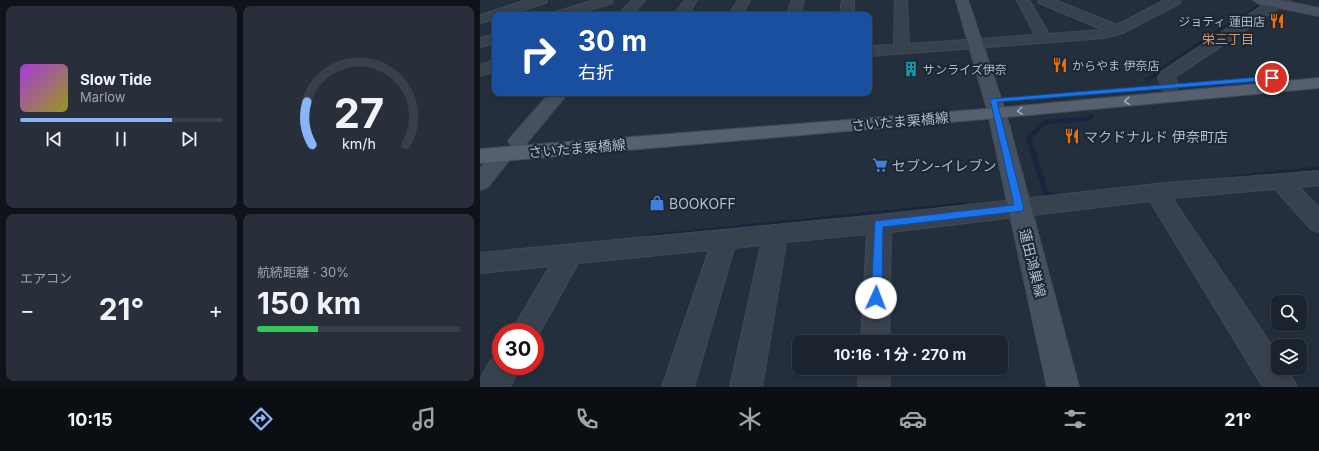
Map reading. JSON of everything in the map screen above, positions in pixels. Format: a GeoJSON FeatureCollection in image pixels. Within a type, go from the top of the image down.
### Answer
{"type":"FeatureCollection","features":[{"type":"Feature","properties":{"kind":"main road","name":"蓮田鴻巣線"},"geometry":{"type":"LineString","coordinates":[[962,0],[995,107],[1063,387]]}},
{"type":"Feature","properties":{"kind":"main road"},"geometry":{"type":"LineString","coordinates":[[1273,2],[1319,12]]}},
{"type":"Feature","properties":{"kind":"main road","name":"さいたま栗橋線"},"geometry":{"type":"LineString","coordinates":[[995,107],[1170,86],[1210,84],[1319,74]]}},
{"type":"Feature","properties":{"kind":"main road","name":"さいたま栗橋線"},"geometry":{"type":"LineString","coordinates":[[480,156],[511,148],[995,107],[1319,83]]}},
{"type":"Feature","properties":{"kind":"main road"},"geometry":{"type":"LineString","coordinates":[[480,182],[556,96]]}},
{"type":"Feature","properties":{"kind":"main road","name":"さいたま栗橋線"},"geometry":{"type":"LineString","coordinates":[[480,144],[511,148]]}},
{"type":"Feature","properties":{"kind":"street"},"geometry":{"type":"LineString","coordinates":[[502,12],[541,0]]}},
{"type":"Feature","properties":{"kind":"street"},"geometry":{"type":"LineString","coordinates":[[570,12],[607,0]]}},
{"type":"Feature","properties":{"kind":"street"},"geometry":{"type":"LineString","coordinates":[[628,12],[639,0]]}},
{"type":"Feature","properties":{"kind":"street"},"geometry":{"type":"LineString","coordinates":[[683,12],[691,0]]}},
{"type":"Feature","properties":{"kind":"street"},"geometry":{"type":"LineString","coordinates":[[738,12],[744,0]]}},
{"type":"Feature","properties":{"kind":"street"},"geometry":{"type":"LineString","coordinates":[[795,12],[798,0]]}},
{"type":"Feature","properties":{"kind":"street"},"geometry":{"type":"LineString","coordinates":[[847,12],[848,0]]}},
{"type":"Feature","properties":{"kind":"street"},"geometry":{"type":"LineString","coordinates":[[901,0],[902,49]]}},
{"type":"Feature","properties":{"kind":"street"},"geometry":{"type":"LineString","coordinates":[[1023,0],[1044,38]]}},
{"type":"Feature","properties":{"kind":"street"},"geometry":{"type":"LineString","coordinates":[[1044,0],[1118,30]]}},
{"type":"Feature","properties":{"kind":"street"},"geometry":{"type":"LineString","coordinates":[[1066,9],[1085,0]]}},
{"type":"Feature","properties":{"kind":"street"},"geometry":{"type":"LineString","coordinates":[[872,51],[1105,34],[1118,30],[1175,0]]}},
{"type":"Feature","properties":{"kind":"street"},"geometry":{"type":"LineString","coordinates":[[1170,86],[1166,78],[1168,74],[1273,2]]}},
{"type":"Feature","properties":{"kind":"street"},"geometry":{"type":"LineString","coordinates":[[480,19],[492,15]]}},
{"type":"Feature","properties":{"kind":"street"},"geometry":{"type":"LineString","coordinates":[[480,43],[492,39]]}},
{"type":"Feature","properties":{"kind":"street"},"geometry":{"type":"LineString","coordinates":[[480,71],[492,66]]}},
{"type":"Feature","properties":{"kind":"street"},"geometry":{"type":"LineString","coordinates":[[480,77],[492,76]]}},
{"type":"Feature","properties":{"kind":"street"},"geometry":{"type":"LineString","coordinates":[[480,263],[879,224],[1156,192],[1319,178]]}},
{"type":"Feature","properties":{"kind":"street"},"geometry":{"type":"LineString","coordinates":[[1282,182],[1319,223]]}},
{"type":"Feature","properties":{"kind":"street"},"geometry":{"type":"LineString","coordinates":[[1156,192],[1281,387]]}},
{"type":"Feature","properties":{"kind":"street"},"geometry":{"type":"LineString","coordinates":[[875,335],[879,224]]}},
{"type":"Feature","properties":{"kind":"street"},"geometry":{"type":"LineString","coordinates":[[746,387],[776,233]]}},
{"type":"Feature","properties":{"kind":"street"},"geometry":{"type":"LineString","coordinates":[[678,387],[725,238]]}},
{"type":"Feature","properties":{"kind":"street"},"geometry":{"type":"LineString","coordinates":[[530,323],[571,254]]}},
{"type":"Feature","properties":{"kind":"street"},"geometry":{"type":"LineString","coordinates":[[493,387],[500,375]]}},
{"type":"Feature","properties":{"kind":"street"},"geometry":{"type":"LineString","coordinates":[[874,375],[874,387]]}},
{"type":"Feature","properties":{"kind":"waterway"},"geometry":{"type":"LineString","coordinates":[[1164,68],[1218,31],[1271,0]]}},
{"type":"Feature","properties":{"kind":"waterway"},"geometry":{"type":"LineString","coordinates":[[1147,80],[1165,67]]}},
{"type":"Feature","properties":{"kind":"waterway"},"geometry":{"type":"LineString","coordinates":[[1033,153],[1029,138],[1045,122],[1088,119],[1091,116]]}},
{"type":"Feature","properties":{"kind":"waterway"},"geometry":{"type":"LineString","coordinates":[[1033,152],[1046,194],[1058,197]]}},
{"type":"Feature","properties":{"kind":"waterway"},"geometry":{"type":"LineString","coordinates":[[1234,178],[1319,169]]}},
{"type":"Feature","properties":{"kind":"waterway"},"geometry":{"type":"LineString","coordinates":[[649,237],[965,205]]}},
{"type":"Feature","properties":{"kind":"place","name":"ジョティ 蓮田店"},"geometry":{"type":"Point","coordinates":[1277,21]}},
{"type":"Feature","properties":{"kind":"place","name":"からやま 伊奈店"},"geometry":{"type":"Point","coordinates":[1060,65]}},
{"type":"Feature","properties":{"kind":"place","name":"サンライズ伊奈"},"geometry":{"type":"Point","coordinates":[911,69]}},
{"type":"Feature","properties":{"kind":"place","name":"マクドナルド 伊奈町店"},"geometry":{"type":"Point","coordinates":[1072,136]}},
{"type":"Feature","properties":{"kind":"place","name":"セブン-イレブン"},"geometry":{"type":"Point","coordinates":[880,165]}},
{"type":"Feature","properties":{"kind":"place","name":"BOOKOFF"},"geometry":{"type":"Point","coordinates":[657,203]}},
{"type":"Feature","properties":{"kind":"district","name":"栄三丁目"},"geometry":{"type":"Point","coordinates":[1228,39]}},
{"type":"Feature","properties":{"kind":"route"},"geometry":{"type":"LineString","coordinates":[[876,298],[879,224],[1019,208],[993,100],[1272,78]]}}]}
